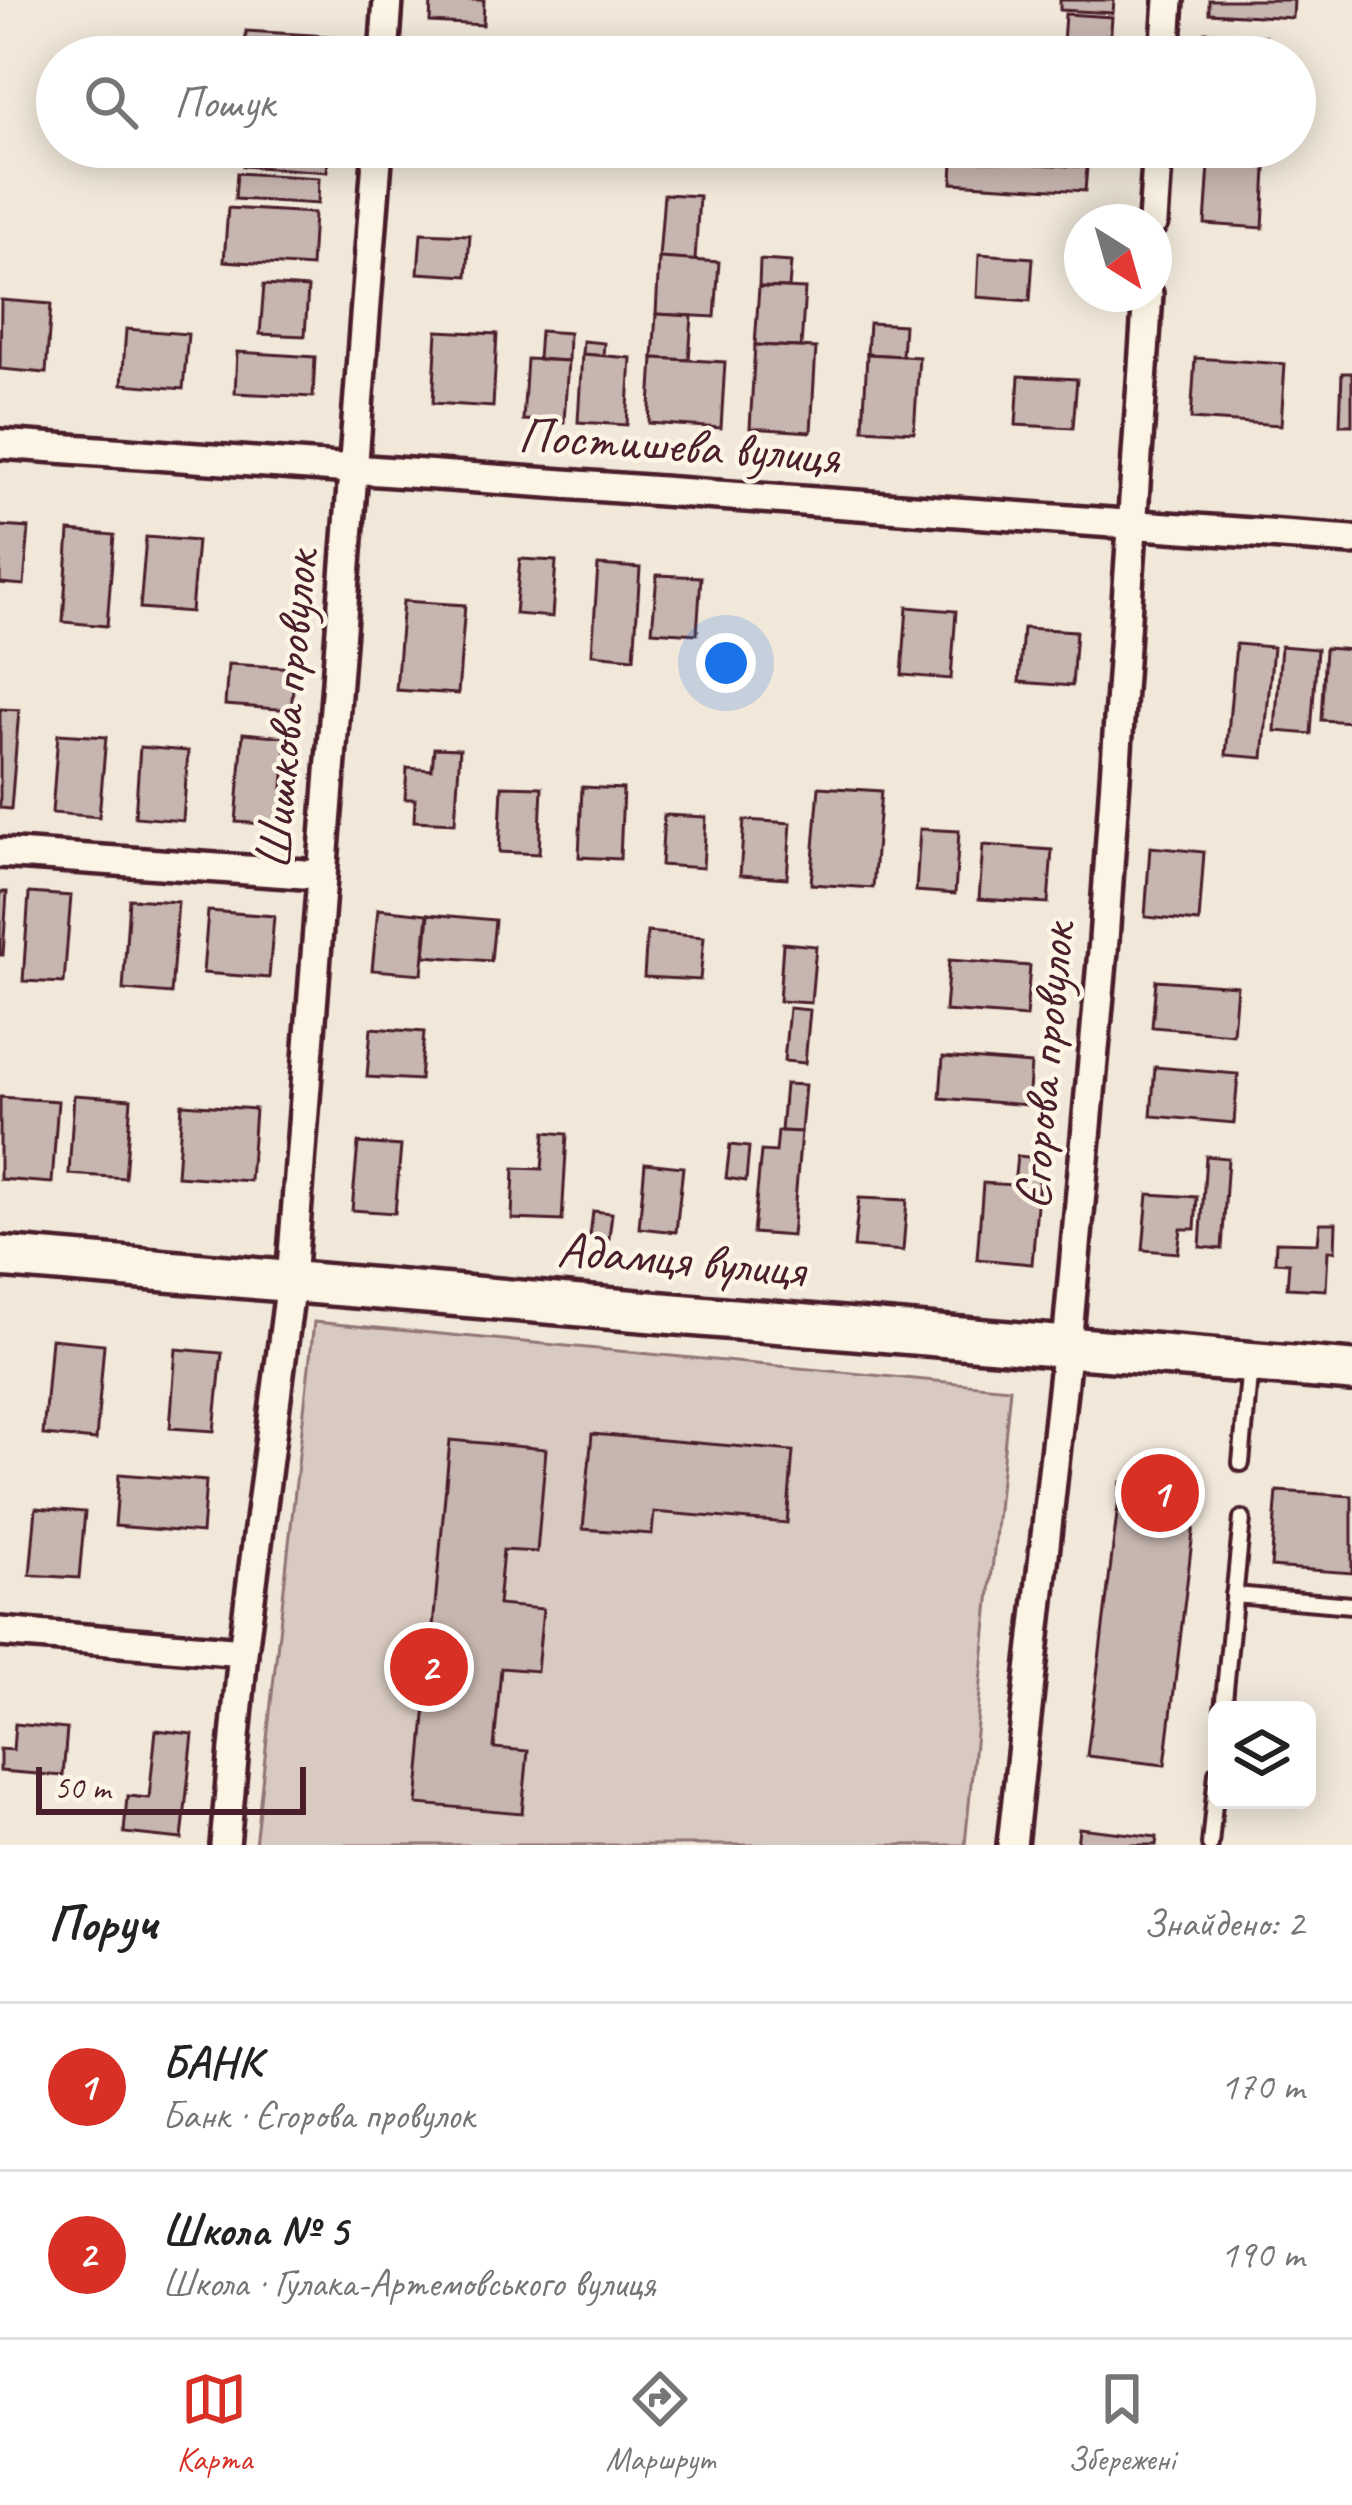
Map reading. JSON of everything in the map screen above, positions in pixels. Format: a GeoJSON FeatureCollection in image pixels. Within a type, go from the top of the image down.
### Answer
{"type":"FeatureCollection","features":[{"type":"Feature","properties":{"kind":"street"},"geometry":{"type":"LineString","coordinates":[[385,36],[388,0]]}},
{"type":"Feature","properties":{"kind":"street"},"geometry":{"type":"LineString","coordinates":[[1166,36],[1169,0]]}},
{"type":"Feature","properties":{"kind":"street","name":"Шишкова провулок"},"geometry":{"type":"LineString","coordinates":[[225,1845],[243,1652],[291,1281],[377,168]]}},
{"type":"Feature","properties":{"kind":"street"},"geometry":{"type":"LineString","coordinates":[[1154,204],[1157,168]]}},
{"type":"Feature","properties":{"kind":"street","name":"Єгорова провулок"},"geometry":{"type":"LineString","coordinates":[[1012,1845],[1067,1346],[1105,940],[1147,312]]}},
{"type":"Feature","properties":{"kind":"street","name":"Постишева вулиця"},"geometry":{"type":"LineString","coordinates":[[0,444],[1352,540]]}},
{"type":"Feature","properties":{"kind":"street"},"geometry":{"type":"LineString","coordinates":[[0,853],[319,874]]}},
{"type":"Feature","properties":{"kind":"street","name":"Адамця вулиця"},"geometry":{"type":"LineString","coordinates":[[0,1257],[1352,1371]]}},
{"type":"Feature","properties":{"kind":"street"},"geometry":{"type":"LineString","coordinates":[[0,1633],[243,1652]]}},
{"type":"Feature","properties":{"kind":"lane"},"geometry":{"type":"LineString","coordinates":[[1241,1463],[1251,1360]]}},
{"type":"Feature","properties":{"kind":"lane"},"geometry":{"type":"LineString","coordinates":[[1224,1701],[1242,1519]]}},
{"type":"Feature","properties":{"kind":"lane"},"geometry":{"type":"LineString","coordinates":[[1234,1595],[1352,1605]]}},
{"type":"Feature","properties":{"kind":"lane"},"geometry":{"type":"LineString","coordinates":[[1210,1845],[1213,1809]]}},
{"type":"Feature","properties":{"kind":"shaded area"},"geometry":{"type":"Polygon","coordinates":[[[314,1322],[1010,1388],[965,1845],[255,1845],[314,1322]]]}},
{"type":"Feature","properties":{"kind":"building"},"geometry":{"type":"Polygon","coordinates":[[[431,0],[484,0],[483,25],[430,22],[431,0]]]}},
{"type":"Feature","properties":{"kind":"building"},"geometry":{"type":"Polygon","coordinates":[[[1060,0],[1114,0],[1113,13],[1060,10],[1060,0]]]}},
{"type":"Feature","properties":{"kind":"building"},"geometry":{"type":"Polygon","coordinates":[[[1209,0],[1294,0],[1293,18],[1209,13],[1209,0]]]}},
{"type":"Feature","properties":{"kind":"building"},"geometry":{"type":"Polygon","coordinates":[[[1065,14],[1112,17],[1111,36],[1063,36],[1065,14]]]}},
{"type":"Feature","properties":{"kind":"building"},"geometry":{"type":"Polygon","coordinates":[[[246,31],[328,36],[246,36],[246,31]]]}},
{"type":"Feature","properties":{"kind":"building"},"geometry":{"type":"Polygon","coordinates":[[[1205,32],[1265,36],[1205,36],[1205,32]]]}},
{"type":"Feature","properties":{"kind":"building"},"geometry":{"type":"Polygon","coordinates":[[[271,168],[327,168],[327,172],[271,168]]]}},
{"type":"Feature","properties":{"kind":"building"},"geometry":{"type":"Polygon","coordinates":[[[953,168],[1087,168],[1085,191],[952,183],[953,168]]]}},
{"type":"Feature","properties":{"kind":"building"},"geometry":{"type":"Polygon","coordinates":[[[1209,168],[1266,168],[1263,228],[1205,224],[1209,168]]]}},
{"type":"Feature","properties":{"kind":"building"},"geometry":{"type":"Polygon","coordinates":[[[237,173],[319,178],[318,204],[235,199],[237,173]]]}},
{"type":"Feature","properties":{"kind":"building"},"geometry":{"type":"Polygon","coordinates":[[[664,194],[699,196],[695,261],[659,258],[664,194]]]}},
{"type":"Feature","properties":{"kind":"building"},"geometry":{"type":"Polygon","coordinates":[[[228,208],[314,213],[311,267],[224,261],[228,208]]]}},
{"type":"Feature","properties":{"kind":"building"},"geometry":{"type":"Polygon","coordinates":[[[421,233],[470,235],[467,276],[418,273],[421,233]]]}},
{"type":"Feature","properties":{"kind":"building"},"geometry":{"type":"Polygon","coordinates":[[[979,254],[1033,258],[1030,301],[977,297],[979,254]]]}},
{"type":"Feature","properties":{"kind":"building"},"geometry":{"type":"Polygon","coordinates":[[[659,258],[719,262],[715,317],[656,314],[659,258]]]}},
{"type":"Feature","properties":{"kind":"building"},"geometry":{"type":"Polygon","coordinates":[[[760,260],[791,262],[789,288],[759,287],[760,260]]]}},
{"type":"Feature","properties":{"kind":"building"},"geometry":{"type":"Polygon","coordinates":[[[264,285],[308,288],[305,336],[260,334],[264,285]]]}},
{"type":"Feature","properties":{"kind":"building"},"geometry":{"type":"Polygon","coordinates":[[[759,287],[805,289],[801,347],[755,345],[759,287]]]}},
{"type":"Feature","properties":{"kind":"building"},"geometry":{"type":"Polygon","coordinates":[[[1,300],[51,304],[46,373],[0,369],[1,300]]]}},
{"type":"Feature","properties":{"kind":"building"},"geometry":{"type":"Polygon","coordinates":[[[656,314],[692,316],[689,360],[653,358],[656,314]]]}},
{"type":"Feature","properties":{"kind":"building"},"geometry":{"type":"Polygon","coordinates":[[[869,323],[904,325],[902,356],[867,354],[869,323]]]}},
{"type":"Feature","properties":{"kind":"building"},"geometry":{"type":"Polygon","coordinates":[[[126,329],[188,334],[183,389],[122,384],[126,329]]]}},
{"type":"Feature","properties":{"kind":"building"},"geometry":{"type":"Polygon","coordinates":[[[437,331],[497,334],[493,407],[433,403],[437,331]]]}},
{"type":"Feature","properties":{"kind":"building"},"geometry":{"type":"Polygon","coordinates":[[[540,331],[569,333],[568,361],[538,359],[540,331]]]}},
{"type":"Feature","properties":{"kind":"building"},"geometry":{"type":"Polygon","coordinates":[[[583,341],[604,343],[603,356],[582,354],[583,341]]]}},
{"type":"Feature","properties":{"kind":"building"},"geometry":{"type":"Polygon","coordinates":[[[755,345],[816,348],[811,432],[750,428],[755,345]]]}},
{"type":"Feature","properties":{"kind":"building"},"geometry":{"type":"Polygon","coordinates":[[[237,352],[315,357],[313,397],[235,393],[237,352]]]}},
{"type":"Feature","properties":{"kind":"building"},"geometry":{"type":"Polygon","coordinates":[[[582,354],[631,358],[627,425],[578,422],[582,354]]]}},
{"type":"Feature","properties":{"kind":"building"},"geometry":{"type":"Polygon","coordinates":[[[867,354],[919,357],[914,432],[863,429],[867,354]]]}},
{"type":"Feature","properties":{"kind":"building"},"geometry":{"type":"Polygon","coordinates":[[[653,358],[725,362],[721,428],[649,423],[653,358]]]}},
{"type":"Feature","properties":{"kind":"building"},"geometry":{"type":"Polygon","coordinates":[[[1195,358],[1285,364],[1281,425],[1191,419],[1195,358]]]}},
{"type":"Feature","properties":{"kind":"building"},"geometry":{"type":"Polygon","coordinates":[[[527,359],[568,361],[564,422],[523,420],[527,359]]]}},
{"type":"Feature","properties":{"kind":"building"},"geometry":{"type":"Polygon","coordinates":[[[1342,373],[1352,373],[1352,425],[1340,425],[1342,373]]]}},
{"type":"Feature","properties":{"kind":"building"},"geometry":{"type":"Polygon","coordinates":[[[1019,376],[1077,379],[1073,428],[1016,425],[1019,376]]]}},
{"type":"Feature","properties":{"kind":"building"},"geometry":{"type":"Polygon","coordinates":[[[0,526],[29,528],[24,585],[0,583],[0,526]]]}},
{"type":"Feature","properties":{"kind":"building"},"geometry":{"type":"Polygon","coordinates":[[[69,531],[114,535],[107,626],[63,622],[69,531]]]}},
{"type":"Feature","properties":{"kind":"building"},"geometry":{"type":"Polygon","coordinates":[[[146,537],[197,541],[191,612],[140,608],[146,537]]]}},
{"type":"Feature","properties":{"kind":"building"},"geometry":{"type":"Polygon","coordinates":[[[520,559],[556,561],[552,617],[515,614],[520,559]]]}},
{"type":"Feature","properties":{"kind":"building"},"geometry":{"type":"Polygon","coordinates":[[[598,565],[640,568],[634,658],[592,654],[598,565]]]}},
{"type":"Feature","properties":{"kind":"building"},"geometry":{"type":"Polygon","coordinates":[[[657,575],[701,577],[697,634],[652,631],[657,575]]]}},
{"type":"Feature","properties":{"kind":"building"},"geometry":{"type":"Polygon","coordinates":[[[403,601],[465,605],[458,694],[396,690],[403,601]]]}},
{"type":"Feature","properties":{"kind":"building"},"geometry":{"type":"Polygon","coordinates":[[[907,607],[956,611],[951,679],[902,675],[907,607]]]}},
{"type":"Feature","properties":{"kind":"building"},"geometry":{"type":"Polygon","coordinates":[[[1023,628],[1076,631],[1072,686],[1019,682],[1023,628]]]}},
{"type":"Feature","properties":{"kind":"building"},"geometry":{"type":"Polygon","coordinates":[[[1236,644],[1273,647],[1263,758],[1226,755],[1236,644]]]}},
{"type":"Feature","properties":{"kind":"building"},"geometry":{"type":"Polygon","coordinates":[[[1281,646],[1317,649],[1311,734],[1275,731],[1281,646]]]}},
{"type":"Feature","properties":{"kind":"building"},"geometry":{"type":"Polygon","coordinates":[[[1325,648],[1352,650],[1352,722],[1321,720],[1325,648]]]}},
{"type":"Feature","properties":{"kind":"building"},"geometry":{"type":"Polygon","coordinates":[[[228,664],[295,668],[291,710],[225,705],[228,664]]]}},
{"type":"Feature","properties":{"kind":"building"},"geometry":{"type":"Polygon","coordinates":[[[0,709],[19,710],[11,809],[0,808],[0,709]]]}},
{"type":"Feature","properties":{"kind":"building"},"geometry":{"type":"Polygon","coordinates":[[[243,733],[287,737],[280,825],[236,822],[243,733]]]}},
{"type":"Feature","properties":{"kind":"building"},"geometry":{"type":"Polygon","coordinates":[[[58,734],[106,737],[99,817],[52,813],[58,734]]]}},
{"type":"Feature","properties":{"kind":"building"},"geometry":{"type":"Polygon","coordinates":[[[140,747],[188,751],[183,821],[135,817],[140,747]]]}},
{"type":"Feature","properties":{"kind":"building"},"geometry":{"type":"Polygon","coordinates":[[[434,748],[460,749],[455,823],[414,821],[415,799],[405,799],[407,768],[432,770],[434,748]]]}},
{"type":"Feature","properties":{"kind":"building"},"geometry":{"type":"Polygon","coordinates":[[[502,786],[542,787],[539,854],[499,852],[502,786]]]}},
{"type":"Feature","properties":{"kind":"building"},"geometry":{"type":"Polygon","coordinates":[[[582,787],[623,789],[620,859],[579,857],[582,787]]]}},
{"type":"Feature","properties":{"kind":"building"},"geometry":{"type":"Polygon","coordinates":[[[819,787],[881,791],[873,888],[811,884],[819,787]]]}},
{"type":"Feature","properties":{"kind":"building"},"geometry":{"type":"Polygon","coordinates":[[[664,815],[706,817],[703,868],[661,865],[664,815]]]}},
{"type":"Feature","properties":{"kind":"building"},"geometry":{"type":"Polygon","coordinates":[[[744,820],[791,823],[787,878],[740,875],[744,820]]]}},
{"type":"Feature","properties":{"kind":"building"},"geometry":{"type":"Polygon","coordinates":[[[920,829],[959,831],[955,894],[916,891],[920,829]]]}},
{"type":"Feature","properties":{"kind":"building"},"geometry":{"type":"Polygon","coordinates":[[[983,845],[1052,850],[1048,903],[979,899],[983,845]]]}},
{"type":"Feature","properties":{"kind":"building"},"geometry":{"type":"Polygon","coordinates":[[[1150,847],[1204,852],[1199,922],[1145,917],[1150,847]]]}},
{"type":"Feature","properties":{"kind":"building"},"geometry":{"type":"Polygon","coordinates":[[[0,892],[7,892],[3,955],[0,955],[0,892]]]}},
{"type":"Feature","properties":{"kind":"building"},"geometry":{"type":"Polygon","coordinates":[[[29,893],[71,896],[64,983],[23,981],[29,893]]]}},
{"type":"Feature","properties":{"kind":"building"},"geometry":{"type":"Polygon","coordinates":[[[129,899],[178,902],[171,994],[123,990],[129,899]]]}},
{"type":"Feature","properties":{"kind":"building"},"geometry":{"type":"Polygon","coordinates":[[[378,909],[428,914],[422,974],[372,970],[378,909]]]}},
{"type":"Feature","properties":{"kind":"building"},"geometry":{"type":"Polygon","coordinates":[[[208,911],[274,916],[269,978],[203,973],[208,911]]]}},
{"type":"Feature","properties":{"kind":"building"},"geometry":{"type":"Polygon","coordinates":[[[429,914],[495,920],[491,961],[425,956],[429,914]]]}},
{"type":"Feature","properties":{"kind":"building"},"geometry":{"type":"Polygon","coordinates":[[[647,932],[704,937],[700,980],[644,977],[647,932]]]}},
{"type":"Feature","properties":{"kind":"building"},"geometry":{"type":"Polygon","coordinates":[[[783,943],[816,946],[811,1003],[779,1001],[783,943]]]}},
{"type":"Feature","properties":{"kind":"building"},"geometry":{"type":"Polygon","coordinates":[[[949,960],[1030,966],[1026,1017],[945,1011],[949,960]]]}},
{"type":"Feature","properties":{"kind":"building"},"geometry":{"type":"Polygon","coordinates":[[[1156,980],[1237,986],[1233,1034],[1152,1027],[1156,980]]]}},
{"type":"Feature","properties":{"kind":"building"},"geometry":{"type":"Polygon","coordinates":[[[789,1008],[810,1010],[805,1063],[784,1061],[789,1008]]]}},
{"type":"Feature","properties":{"kind":"building"},"geometry":{"type":"Polygon","coordinates":[[[371,1028],[424,1032],[420,1080],[367,1077],[371,1028]]]}},
{"type":"Feature","properties":{"kind":"building"},"geometry":{"type":"Polygon","coordinates":[[[943,1057],[1031,1064],[1028,1105],[940,1098],[943,1057]]]}},
{"type":"Feature","properties":{"kind":"building"},"geometry":{"type":"Polygon","coordinates":[[[1155,1067],[1238,1074],[1234,1123],[1151,1116],[1155,1067]]]}},
{"type":"Feature","properties":{"kind":"building"},"geometry":{"type":"Polygon","coordinates":[[[785,1084],[805,1085],[801,1132],[781,1131],[785,1084]]]}},
{"type":"Feature","properties":{"kind":"building"},"geometry":{"type":"Polygon","coordinates":[[[74,1095],[131,1099],[125,1178],[69,1174],[74,1095]]]}},
{"type":"Feature","properties":{"kind":"building"},"geometry":{"type":"Polygon","coordinates":[[[0,1097],[58,1101],[52,1183],[0,1179],[0,1097]]]}},
{"type":"Feature","properties":{"kind":"building"},"geometry":{"type":"Polygon","coordinates":[[[182,1104],[255,1109],[250,1181],[177,1176],[182,1104]]]}},
{"type":"Feature","properties":{"kind":"building"},"geometry":{"type":"Polygon","coordinates":[[[778,1131],[801,1132],[792,1236],[753,1233],[761,1151],[776,1152],[778,1131]]]}},
{"type":"Feature","properties":{"kind":"building"},"geometry":{"type":"Polygon","coordinates":[[[545,1132],[567,1134],[562,1221],[512,1219],[514,1168],[542,1169],[545,1132]]]}},
{"type":"Feature","properties":{"kind":"building"},"geometry":{"type":"Polygon","coordinates":[[[358,1143],[401,1146],[395,1213],[352,1210],[358,1143]]]}},
{"type":"Feature","properties":{"kind":"building"},"geometry":{"type":"Polygon","coordinates":[[[730,1145],[749,1147],[746,1181],[726,1178],[730,1145]]]}},
{"type":"Feature","properties":{"kind":"building"},"geometry":{"type":"Polygon","coordinates":[[[1017,1156],[1041,1158],[1032,1264],[977,1259],[983,1183],[1014,1185],[1017,1156]]]}},
{"type":"Feature","properties":{"kind":"building"},"geometry":{"type":"Polygon","coordinates":[[[1206,1156],[1228,1158],[1222,1249],[1200,1247],[1206,1156]]]}},
{"type":"Feature","properties":{"kind":"building"},"geometry":{"type":"Polygon","coordinates":[[[645,1163],[683,1167],[676,1232],[639,1228],[645,1163]]]}},
{"type":"Feature","properties":{"kind":"building"},"geometry":{"type":"Polygon","coordinates":[[[1148,1194],[1197,1197],[1195,1229],[1181,1229],[1178,1253],[1143,1250],[1148,1194]]]}},
{"type":"Feature","properties":{"kind":"building"},"geometry":{"type":"Polygon","coordinates":[[[859,1198],[907,1200],[903,1251],[854,1247],[859,1198]]]}},
{"type":"Feature","properties":{"kind":"building"},"geometry":{"type":"Polygon","coordinates":[[[593,1211],[612,1213],[609,1238],[590,1236],[593,1211]]]}},
{"type":"Feature","properties":{"kind":"building"},"geometry":{"type":"Polygon","coordinates":[[[1320,1223],[1336,1223],[1335,1251],[1328,1251],[1326,1290],[1287,1288],[1289,1263],[1275,1262],[1276,1242],[1318,1243],[1320,1223]]]}},
{"type":"Feature","properties":{"kind":"building"},"geometry":{"type":"Polygon","coordinates":[[[51,1339],[104,1344],[96,1440],[43,1435],[51,1339]]]}},
{"type":"Feature","properties":{"kind":"building"},"geometry":{"type":"Polygon","coordinates":[[[176,1349],[222,1353],[214,1431],[170,1428],[176,1349]]]}},
{"type":"Feature","properties":{"kind":"building"},"geometry":{"type":"Polygon","coordinates":[[[592,1434],[793,1451],[787,1523],[654,1512],[652,1534],[583,1529],[592,1434]]]}},
{"type":"Feature","properties":{"kind":"building"},"geometry":{"type":"Polygon","coordinates":[[[450,1440],[546,1449],[537,1552],[503,1550],[498,1605],[543,1609],[537,1671],[501,1668],[494,1748],[528,1751],[522,1813],[417,1804],[450,1440]]]}},
{"type":"Feature","properties":{"kind":"building"},"geometry":{"type":"Polygon","coordinates":[[[119,1474],[206,1481],[202,1533],[115,1526],[119,1474]]]}},
{"type":"Feature","properties":{"kind":"building"},"geometry":{"type":"Polygon","coordinates":[[[1121,1482],[1198,1491],[1165,1765],[1087,1756],[1121,1482]]]}},
{"type":"Feature","properties":{"kind":"building"},"geometry":{"type":"Polygon","coordinates":[[[1277,1491],[1352,1496],[1352,1573],[1271,1567],[1277,1491]]]}},
{"type":"Feature","properties":{"kind":"building"},"geometry":{"type":"Polygon","coordinates":[[[36,1508],[85,1512],[79,1578],[30,1575],[36,1508]]]}},
{"type":"Feature","properties":{"kind":"building"},"geometry":{"type":"Polygon","coordinates":[[[15,1724],[67,1729],[63,1776],[0,1771],[0,1749],[13,1750],[15,1724]]]}},
{"type":"Feature","properties":{"kind":"building"},"geometry":{"type":"Polygon","coordinates":[[[156,1730],[193,1734],[182,1839],[124,1833],[127,1796],[149,1798],[156,1730]]]}},
{"type":"Feature","properties":{"kind":"building"},"geometry":{"type":"Polygon","coordinates":[[[1079,1828],[1157,1837],[1156,1845],[1077,1845],[1079,1828]]]}},
{"type":"Feature","properties":{"kind":"place","name":"БАНК"},"geometry":{"type":"Point","coordinates":[1160,1493]}},
{"type":"Feature","properties":{"kind":"place","name":"Школа № 5"},"geometry":{"type":"Point","coordinates":[429,1667]}}]}
